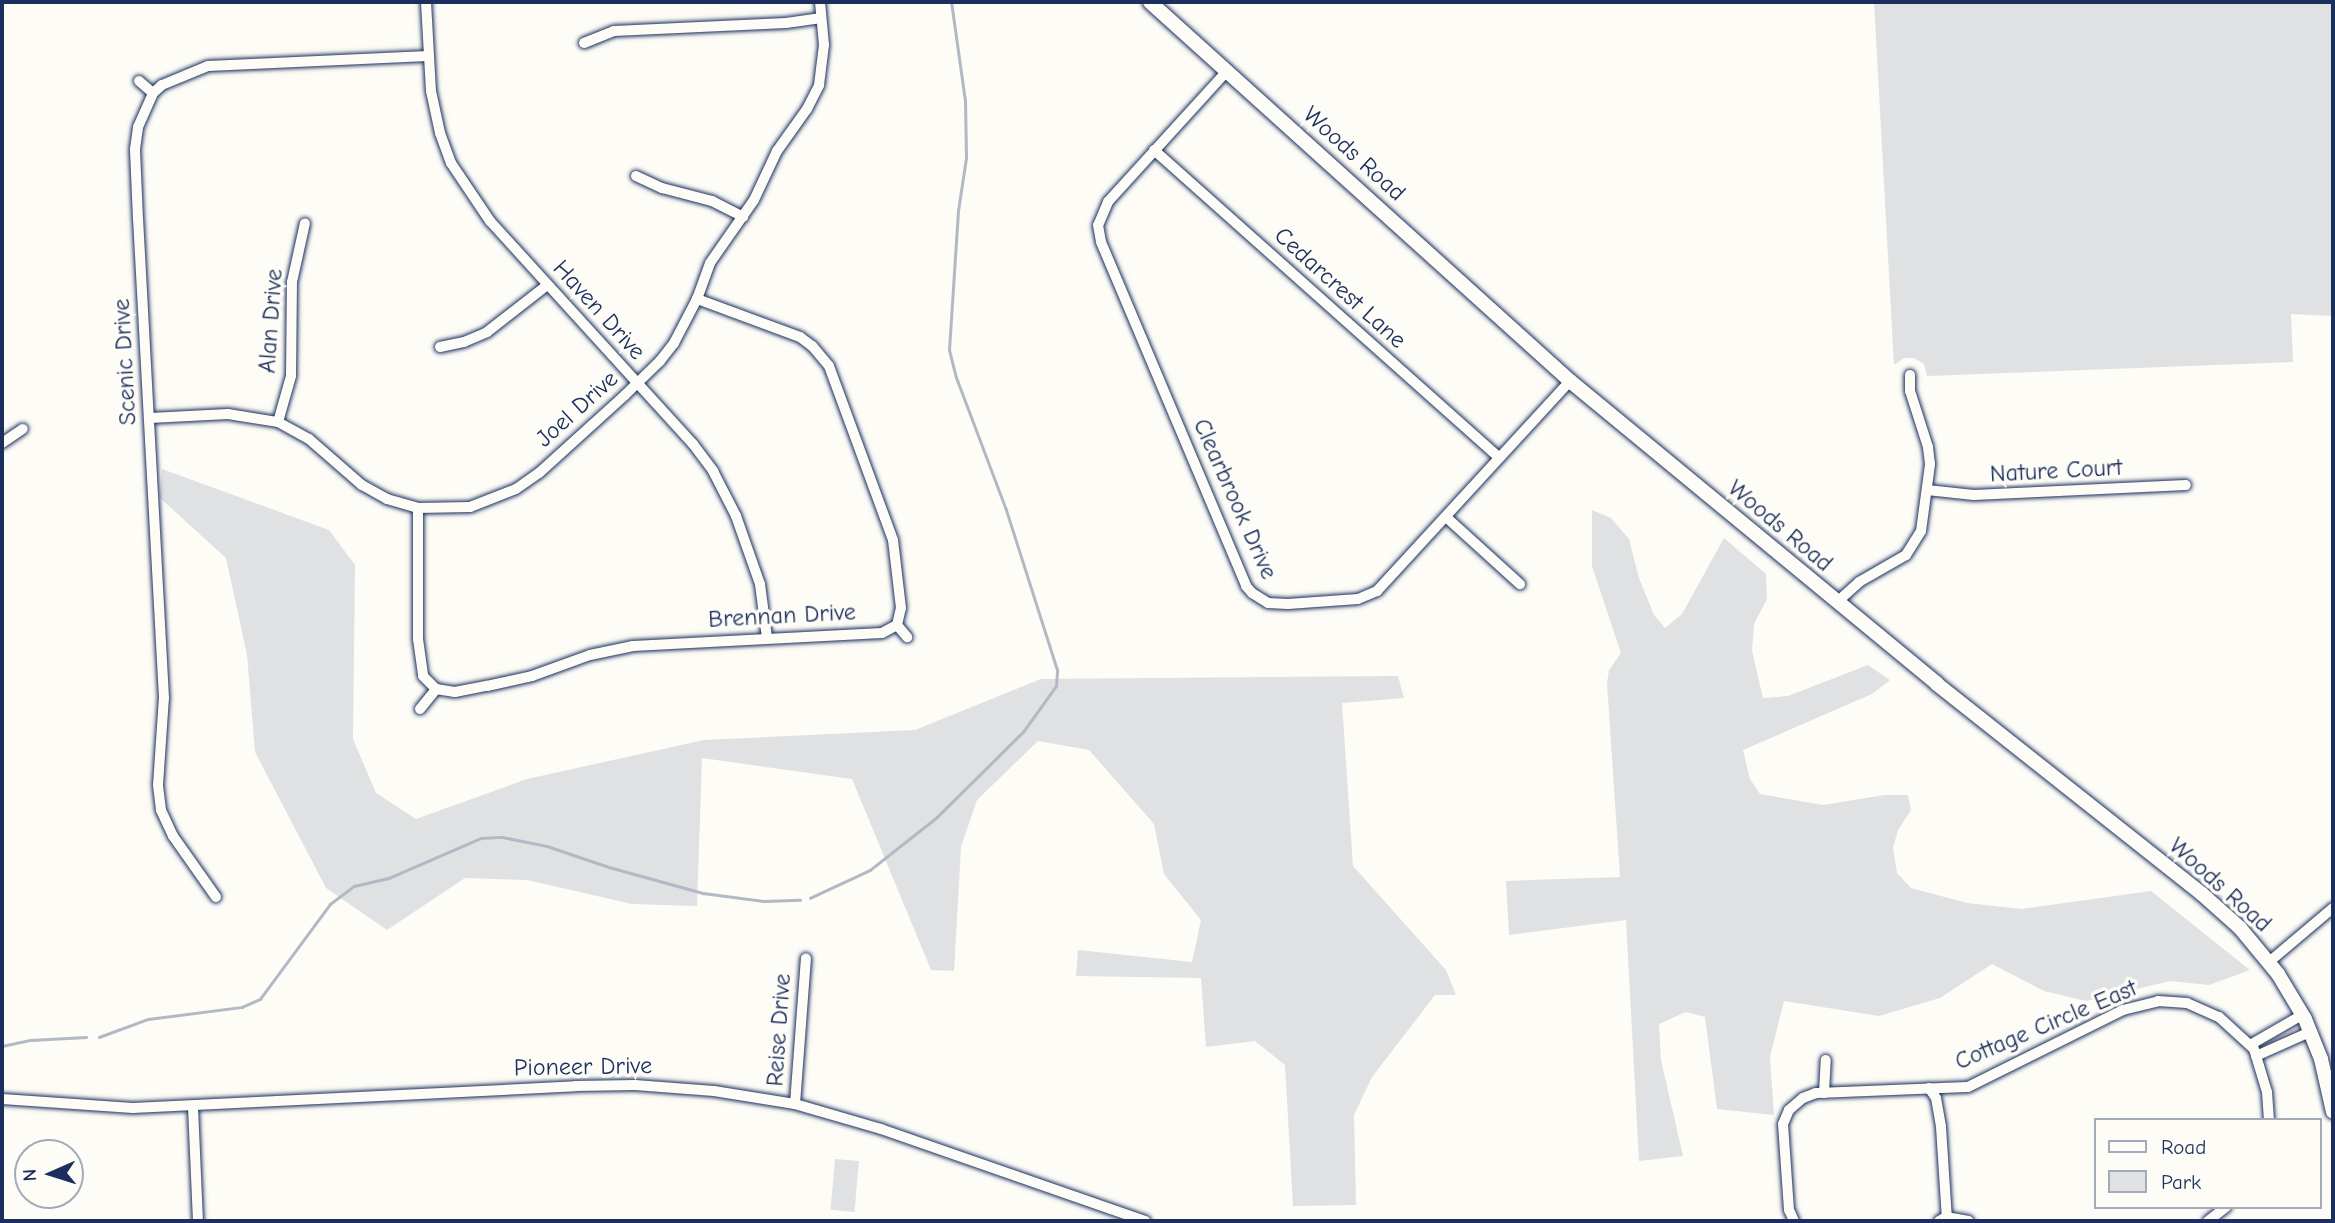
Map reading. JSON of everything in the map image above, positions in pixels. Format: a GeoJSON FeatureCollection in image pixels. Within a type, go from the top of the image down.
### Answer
{"type":"FeatureCollection","features":[{"type":"Feature","properties":{"kind":"street","name":"Haven Drive"},"geometry":{"type":"LineString","coordinates":[[426,2],[428,56],[436,119],[451,163],[480,210],[546,286],[701,454],[726,493],[760,584],[766,638]]}},
{"type":"Feature","properties":{"kind":"street","name":"Joel Drive"},"geometry":{"type":"LineString","coordinates":[[150,418],[228,414],[278,422],[309,439],[362,485],[387,499],[418,508],[470,507],[516,489],[561,453],[637,383],[674,343],[710,263],[743,217],[777,151],[807,109],[819,85],[824,60],[820,2]]}},
{"type":"Feature","properties":{"kind":"street","name":"Woods Road"},"geometry":{"type":"LineString","coordinates":[[1150,2],[1570,381],[1837,602],[2048,774],[2202,894],[2240,928],[2269,962],[2302,1015],[2321,1059],[2333,1112]]}},
{"type":"Feature","properties":{"kind":"street"},"geometry":{"type":"LineString","coordinates":[[584,43],[614,31],[786,23],[820,18]]}},
{"type":"Feature","properties":{"kind":"street"},"geometry":{"type":"LineString","coordinates":[[139,80],[153,93],[171,79],[220,64],[428,56]]}},
{"type":"Feature","properties":{"kind":"street","name":"Clearbrook Drive"},"geometry":{"type":"LineString","coordinates":[[1227,71],[1108,202],[1098,225],[1101,242],[1246,586],[1260,599],[1276,604],[1341,601],[1369,596],[1387,582],[1570,381]]}},
{"type":"Feature","properties":{"kind":"street","name":"Scenic Drive"},"geometry":{"type":"LineString","coordinates":[[153,93],[138,127],[135,149],[164,698],[159,797],[173,836],[216,897]]}},
{"type":"Feature","properties":{"kind":"street","name":"Cedarcrest Lane"},"geometry":{"type":"LineString","coordinates":[[1154,149],[1498,457]]}},
{"type":"Feature","properties":{"kind":"street"},"geometry":{"type":"LineString","coordinates":[[636,176],[662,188],[712,201],[743,217]]}},
{"type":"Feature","properties":{"kind":"street","name":"Alan Drive"},"geometry":{"type":"LineString","coordinates":[[278,422],[290,376],[292,282],[305,223]]}},
{"type":"Feature","properties":{"kind":"street"},"geometry":{"type":"LineString","coordinates":[[440,347],[487,332],[546,286]]}},
{"type":"Feature","properties":{"kind":"street"},"geometry":{"type":"LineString","coordinates":[[696,299],[800,337],[812,345],[830,366],[893,540],[901,608],[897,625],[907,637]]}},
{"type":"Feature","properties":{"kind":"street"},"geometry":{"type":"LineString","coordinates":[[1837,602],[1859,582],[1906,555],[1921,531],[1927,490],[1928,447],[1910,391],[1910,375]]}},
{"type":"Feature","properties":{"kind":"street"},"geometry":{"type":"LineString","coordinates":[[2,443],[23,429]]}},
{"type":"Feature","properties":{"kind":"street","name":"Nature Court"},"geometry":{"type":"LineString","coordinates":[[1927,490],[1974,495],[2186,485]]}},
{"type":"Feature","properties":{"kind":"street"},"geometry":{"type":"LineString","coordinates":[[418,508],[418,639],[423,676],[436,689],[420,709]]}},
{"type":"Feature","properties":{"kind":"street"},"geometry":{"type":"LineString","coordinates":[[1446,517],[1520,584]]}},
{"type":"Feature","properties":{"kind":"street","name":"Brennan Drive"},"geometry":{"type":"LineString","coordinates":[[436,689],[455,692],[498,684],[590,655],[633,646],[882,633],[897,625]]}},
{"type":"Feature","properties":{"kind":"street"},"geometry":{"type":"LineString","coordinates":[[2269,962],[2333,908]]}},
{"type":"Feature","properties":{"kind":"street","name":"Reise Drive"},"geometry":{"type":"LineString","coordinates":[[795,1104],[806,958]]}},
{"type":"Feature","properties":{"kind":"street","name":"Cottage Circle East"},"geometry":{"type":"LineString","coordinates":[[1824,1093],[1968,1087],[2123,1010],[2158,1000],[2187,1003],[2219,1017],[2254,1050]]}},
{"type":"Feature","properties":{"kind":"street"},"geometry":{"type":"LineString","coordinates":[[2254,1050],[2302,1015]]}},
{"type":"Feature","properties":{"kind":"street"},"geometry":{"type":"LineString","coordinates":[[2254,1050],[2310,1032]]}},
{"type":"Feature","properties":{"kind":"street"},"geometry":{"type":"LineString","coordinates":[[2254,1050],[2267,1092],[2269,1118]]}},
{"type":"Feature","properties":{"kind":"street"},"geometry":{"type":"LineString","coordinates":[[1794,1221],[1789,1210],[1783,1124],[1789,1110],[1802,1098],[1824,1093],[1826,1060]]}},
{"type":"Feature","properties":{"kind":"street","name":"Pioneer Drive"},"geometry":{"type":"LineString","coordinates":[[2,1099],[94,1107],[193,1107],[623,1085],[714,1091],[795,1104],[893,1133],[1146,1221]]}},
{"type":"Feature","properties":{"kind":"street"},"geometry":{"type":"LineString","coordinates":[[1929,1088],[1936,1098],[1941,1127],[1944,1220],[1969,1221]]}},
{"type":"Feature","properties":{"kind":"street"},"geometry":{"type":"LineString","coordinates":[[193,1107],[198,1221]]}},
{"type":"Feature","properties":{"kind":"street"},"geometry":{"type":"LineString","coordinates":[[2208,1221],[2223,1209]]}},
{"type":"Feature","properties":{"kind":"green space"},"geometry":{"type":"Polygon","coordinates":[[[1874,2],[2333,2],[2333,316],[2291,314],[2293,362],[1927,376],[1924,364],[1914,358],[1904,358],[1894,365],[1874,2]]]}},
{"type":"Feature","properties":{"kind":"green space"},"geometry":{"type":"Polygon","coordinates":[[[162,469],[329,530],[355,565],[353,739],[376,793],[416,819],[527,779],[704,740],[915,730],[1041,679],[1398,676],[1404,698],[1342,703],[1353,866],[1446,970],[1456,995],[1435,995],[1372,1077],[1354,1115],[1356,1205],[1293,1206],[1285,1065],[1255,1041],[1206,1047],[1201,978],[1076,976],[1078,950],[1192,962],[1201,920],[1164,874],[1154,824],[1089,750],[1038,741],[977,800],[961,847],[954,971],[931,970],[852,779],[702,758],[697,906],[632,904],[527,880],[465,878],[387,930],[326,888],[255,752],[247,655],[226,558],[160,498],[162,469]]]}},
{"type":"Feature","properties":{"kind":"green space"},"geometry":{"type":"Polygon","coordinates":[[[1592,510],[1611,518],[1629,539],[1639,578],[1654,615],[1665,628],[1682,614],[1724,538],[1766,574],[1767,599],[1754,624],[1752,651],[1763,698],[1788,696],[1868,665],[1890,680],[1872,694],[1743,750],[1750,779],[1760,794],[1823,805],[1884,795],[1908,795],[1911,810],[1898,830],[1893,848],[1897,873],[1911,888],[1967,903],[2022,909],[2151,891],[2250,970],[2209,985],[2170,981],[2086,1001],[2044,991],[1992,964],[1940,998],[1879,1016],[1784,1001],[1770,1057],[1774,1115],[1717,1109],[1705,1017],[1686,1012],[1659,1024],[1661,1060],[1683,1156],[1639,1161],[1626,920],[1509,935],[1506,881],[1620,877],[1607,683],[1609,670],[1621,653],[1592,566],[1592,510]]]}},
{"type":"Feature","properties":{"kind":"green space"},"geometry":{"type":"Polygon","coordinates":[[[835,1159],[859,1161],[854,1212],[831,1210],[835,1159]]]}},
{"type":"Feature","properties":{"kind":"waterway"},"geometry":{"type":"LineString","coordinates":[[810,898],[870,870],[937,817],[1023,732],[1056,686],[1057,670],[1006,510],[956,378],[949,350],[958,211],[966,158],[965,101],[951,2]]}},
{"type":"Feature","properties":{"kind":"waterway"},"geometry":{"type":"LineString","coordinates":[[99,1037],[148,1019],[242,1007],[260,999],[330,904],[354,886],[389,878],[481,838],[502,837],[547,846],[609,867],[703,893],[764,901],[800,900]]}},
{"type":"Feature","properties":{"kind":"waterway"},"geometry":{"type":"LineString","coordinates":[[2,1046],[31,1040],[86,1037]]}}]}
